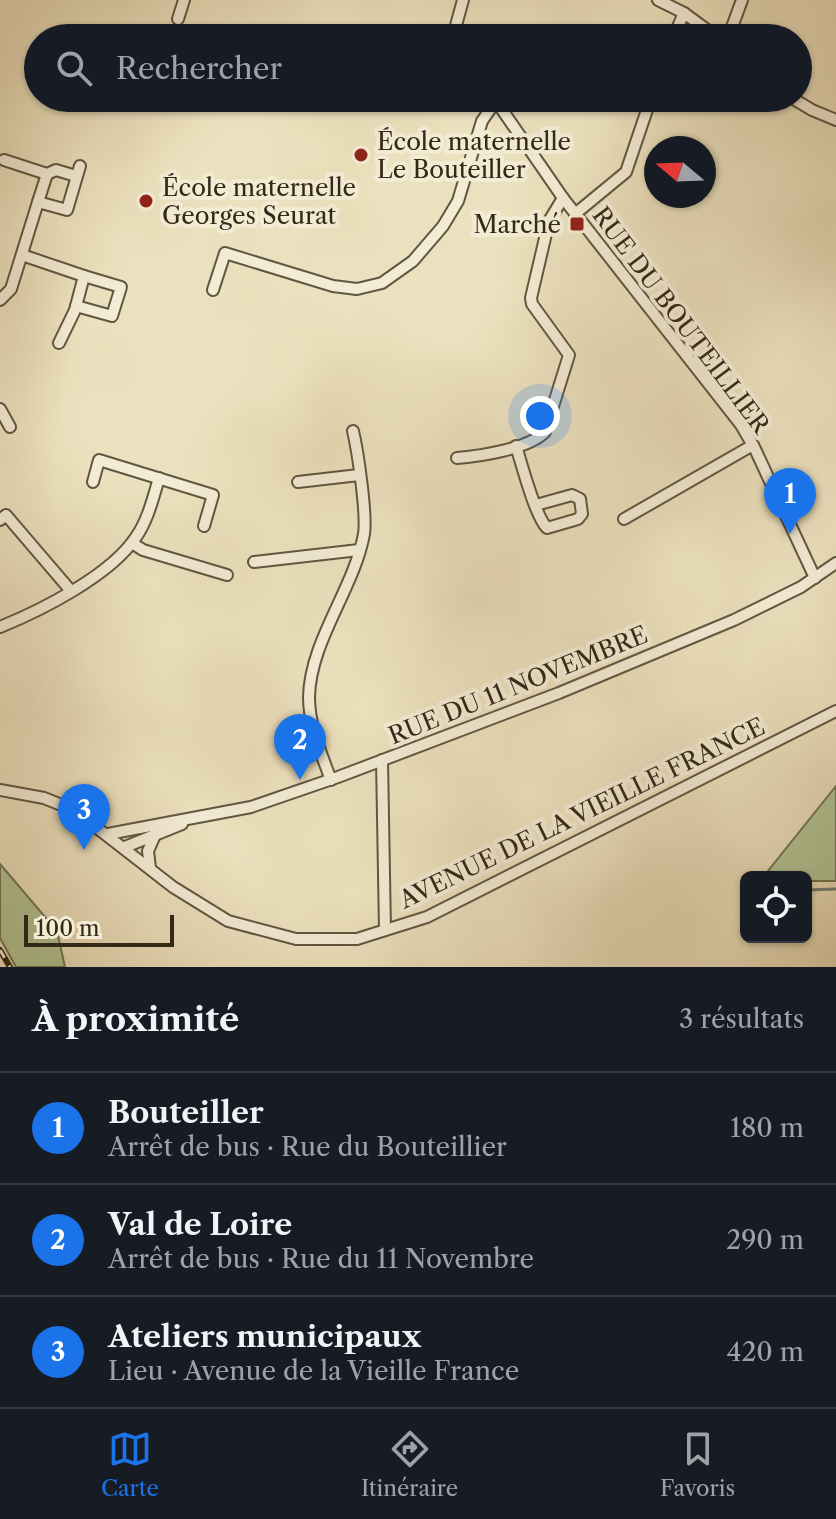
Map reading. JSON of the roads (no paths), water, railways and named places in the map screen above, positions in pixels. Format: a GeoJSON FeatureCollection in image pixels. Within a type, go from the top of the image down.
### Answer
{"type":"FeatureCollection","features":[{"type":"Feature","properties":{"kind":"street"},"geometry":{"type":"LineString","coordinates":[[178,19],[184,0]]}},
{"type":"Feature","properties":{"kind":"street"},"geometry":{"type":"LineString","coordinates":[[456,24],[463,0]]}},
{"type":"Feature","properties":{"kind":"street"},"geometry":{"type":"LineString","coordinates":[[658,0],[699,24]]}},
{"type":"Feature","properties":{"kind":"street"},"geometry":{"type":"LineString","coordinates":[[733,24],[742,0]]}},
{"type":"Feature","properties":{"kind":"street"},"geometry":{"type":"LineString","coordinates":[[679,24],[684,13]]}},
{"type":"Feature","properties":{"kind":"street"},"geometry":{"type":"LineString","coordinates":[[812,110],[836,120]]}},
{"type":"Feature","properties":{"kind":"street"},"geometry":{"type":"LineString","coordinates":[[213,290],[225,253],[333,286],[357,289],[382,283],[413,261],[443,226],[458,201],[482,121],[488,112]]}},
{"type":"Feature","properties":{"kind":"street","name":"RUE DU BOUTEILLIER"},"geometry":{"type":"LineString","coordinates":[[503,112],[563,198],[709,382],[753,445],[815,578]]}},
{"type":"Feature","properties":{"kind":"street"},"geometry":{"type":"LineString","coordinates":[[575,214],[626,172],[646,112]]}},
{"type":"Feature","properties":{"kind":"street"},"geometry":{"type":"LineString","coordinates":[[4,160],[47,174],[56,170],[78,171],[67,210],[38,202]]}},
{"type":"Feature","properties":{"kind":"street"},"geometry":{"type":"LineString","coordinates":[[0,300],[11,289],[47,174]]}},
{"type":"Feature","properties":{"kind":"street"},"geometry":{"type":"LineString","coordinates":[[457,458],[479,456],[516,446],[537,439],[545,432],[569,361],[565,348],[532,304],[531,298],[549,221],[563,198]]}},
{"type":"Feature","properties":{"kind":"street"},"geometry":{"type":"LineString","coordinates":[[22,255],[121,287],[112,316],[76,306]]}},
{"type":"Feature","properties":{"kind":"street"},"geometry":{"type":"LineString","coordinates":[[59,343],[76,306],[84,276]]}},
{"type":"Feature","properties":{"kind":"street"},"geometry":{"type":"LineString","coordinates":[[0,409],[10,427]]}},
{"type":"Feature","properties":{"kind":"street"},"geometry":{"type":"LineString","coordinates":[[331,780],[313,727],[309,695],[318,656],[364,533],[353,431]]}},
{"type":"Feature","properties":{"kind":"street"},"geometry":{"type":"LineString","coordinates":[[624,519],[753,445]]}},
{"type":"Feature","properties":{"kind":"street"},"geometry":{"type":"LineString","coordinates":[[516,446],[536,505],[543,525],[547,528],[578,519],[582,514],[580,499],[572,495],[536,505]]}},
{"type":"Feature","properties":{"kind":"street"},"geometry":{"type":"LineString","coordinates":[[93,482],[99,460],[213,495],[204,526]]}},
{"type":"Feature","properties":{"kind":"street"},"geometry":{"type":"LineString","coordinates":[[298,482],[359,475]]}},
{"type":"Feature","properties":{"kind":"street"},"geometry":{"type":"LineString","coordinates":[[0,625],[71,591],[106,567],[132,543],[147,515],[159,478]]}},
{"type":"Feature","properties":{"kind":"street"},"geometry":{"type":"LineString","coordinates":[[0,520],[6,515],[71,591]]}},
{"type":"Feature","properties":{"kind":"street"},"geometry":{"type":"LineString","coordinates":[[132,543],[143,550],[227,575]]}},
{"type":"Feature","properties":{"kind":"street"},"geometry":{"type":"LineString","coordinates":[[254,562],[359,550]]}},
{"type":"Feature","properties":{"kind":"street","name":"RUE DU 11 NOVEMBRE"},"geometry":{"type":"LineString","coordinates":[[108,834],[251,807],[331,780],[734,620],[801,587],[836,563]]}},
{"type":"Feature","properties":{"kind":"street","name":"AVENUE DE LA VIEILLE FRANCE"},"geometry":{"type":"LineString","coordinates":[[0,790],[61,803],[108,834],[173,887],[228,921],[296,939],[357,939],[427,917],[836,711]]}},
{"type":"Feature","properties":{"kind":"street"},"geometry":{"type":"LineString","coordinates":[[382,760],[385,930]]}},
{"type":"Feature","properties":{"kind":"street","name":"RUE DU 11 NOVEMBRE"},"geometry":{"type":"LineString","coordinates":[[125,847],[204,817]]}},
{"type":"Feature","properties":{"kind":"street"},"geometry":{"type":"LineString","coordinates":[[150,868],[148,851],[155,835]]}},
{"type":"Feature","properties":{"kind":"waterway"},"geometry":{"type":"LineString","coordinates":[[812,890],[836,889]]}},
{"type":"Feature","properties":{"kind":"railway"},"geometry":{"type":"LineString","coordinates":[[0,950],[10,967]]}},
{"type":"Feature","properties":{"kind":"place","name":"École maternelle Le Bouteiller"},"geometry":{"type":"Point","coordinates":[361,155]}},
{"type":"Feature","properties":{"kind":"place","name":"École maternelle Georges Seurat"},"geometry":{"type":"Point","coordinates":[146,201]}},
{"type":"Feature","properties":{"kind":"place","name":"Marché"},"geometry":{"type":"Point","coordinates":[577,224]}},
{"type":"Feature","properties":{"kind":"place","name":"Bouteiller"},"geometry":{"type":"Point","coordinates":[790,534]}},
{"type":"Feature","properties":{"kind":"place","name":"Val de Loire"},"geometry":{"type":"Point","coordinates":[300,780]}},
{"type":"Feature","properties":{"kind":"place","name":"Ateliers municipaux"},"geometry":{"type":"Point","coordinates":[84,850]}}]}
